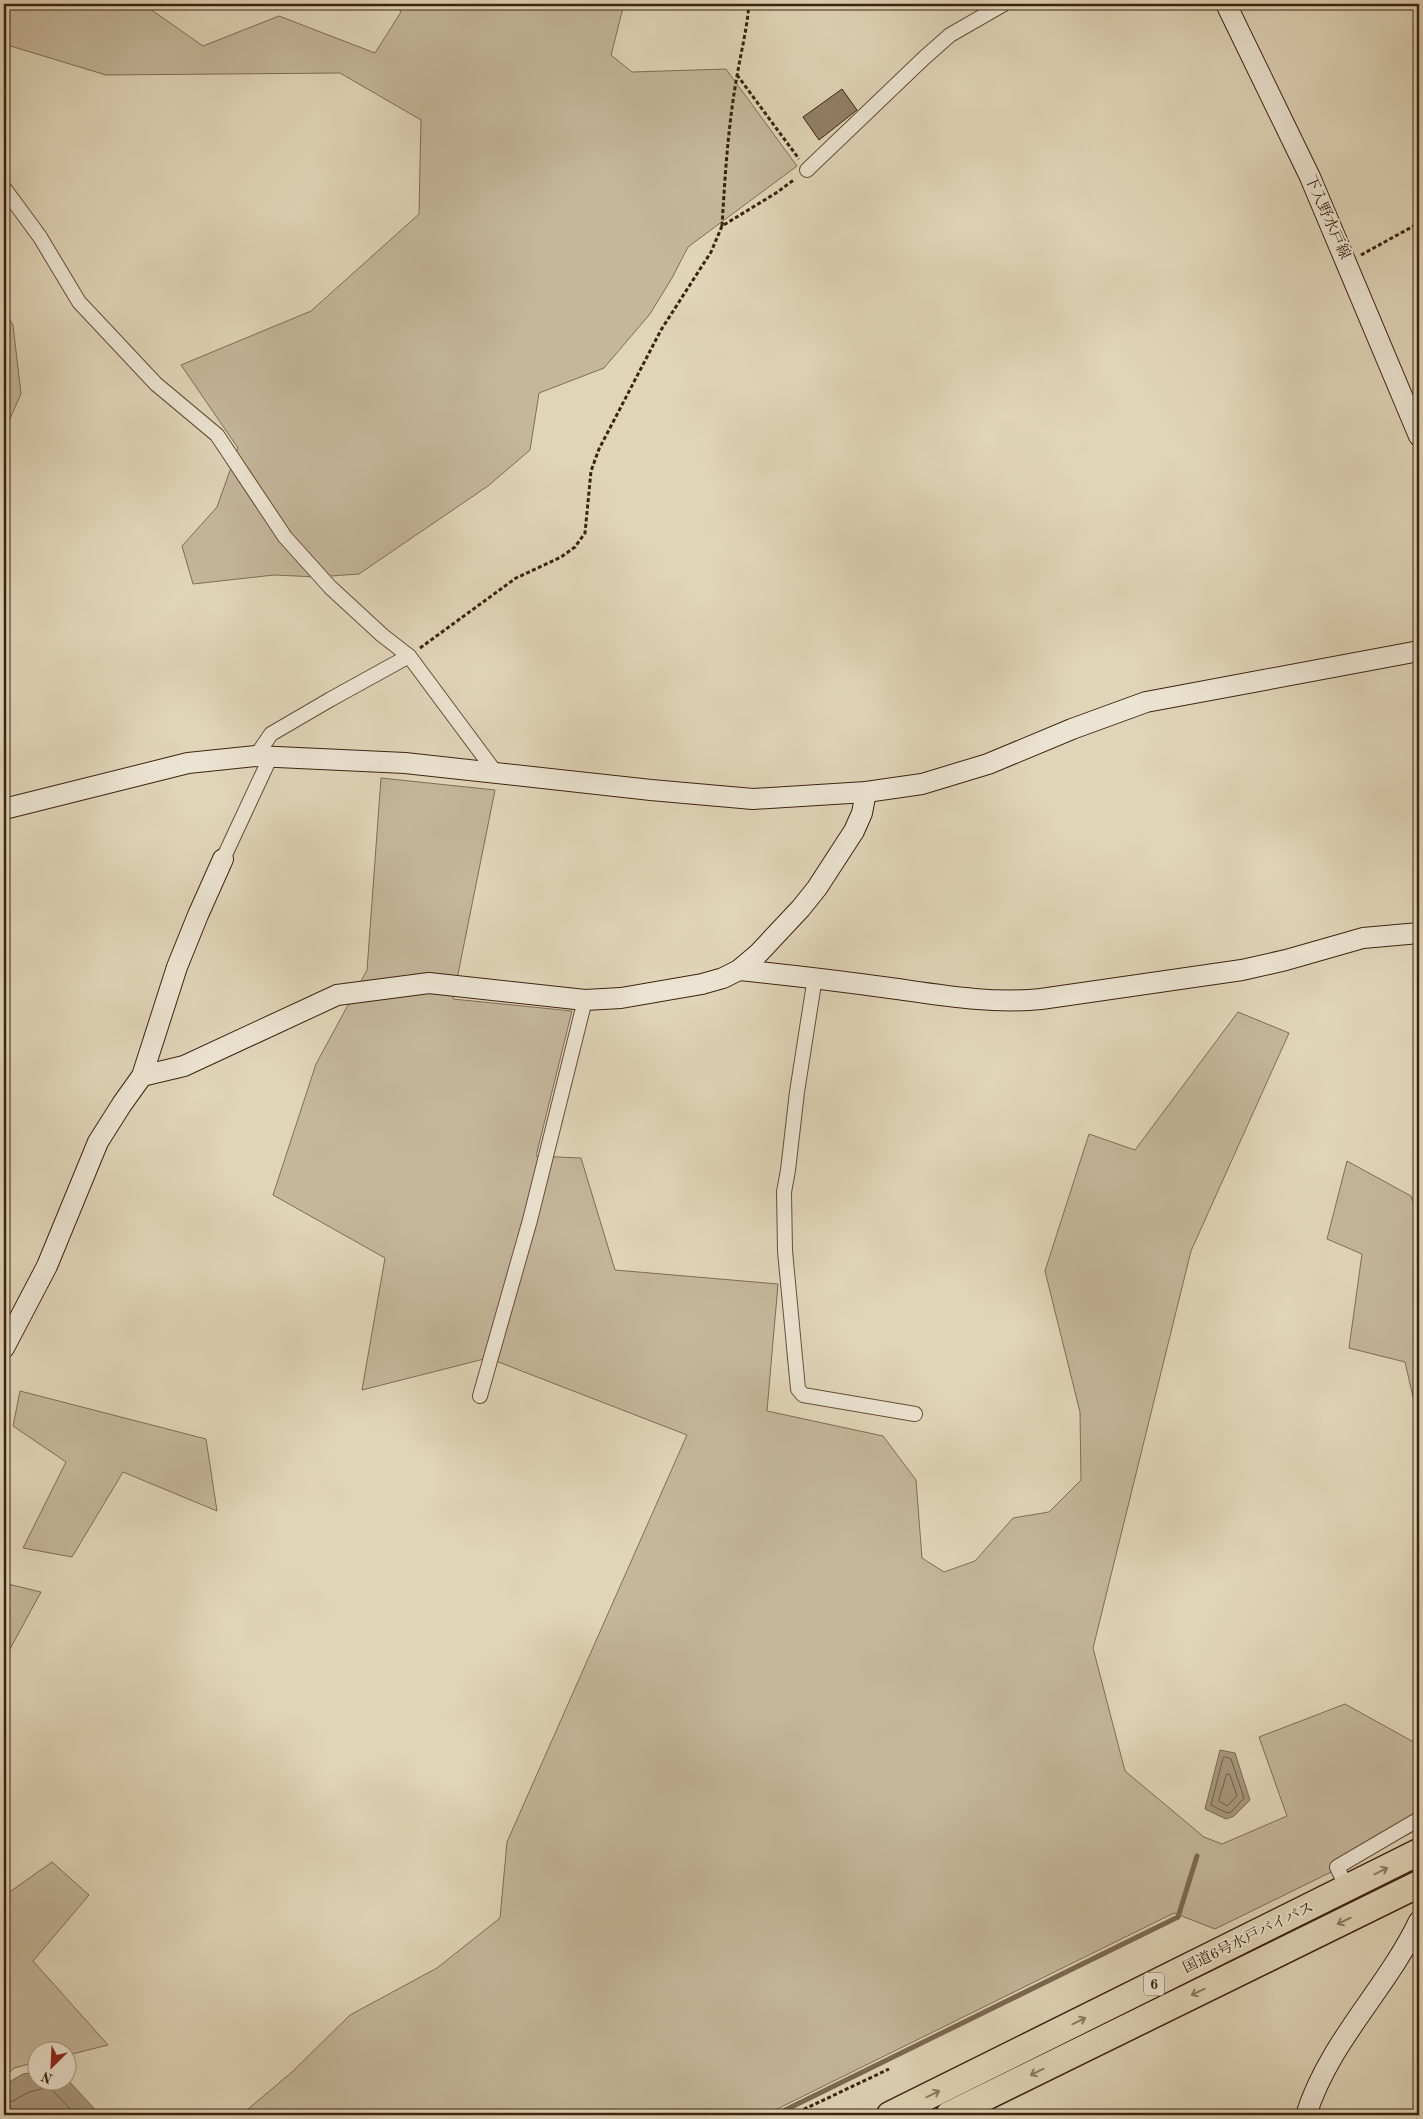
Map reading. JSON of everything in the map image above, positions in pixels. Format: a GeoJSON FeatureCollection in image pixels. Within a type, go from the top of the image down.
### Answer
{"type":"FeatureCollection","features":[{"type":"Feature","properties":{"kind":"highway","name":"国道6号水戸バイパス"},"geometry":{"type":"LineString","coordinates":[[890,2115],[1419,1852]]}},
{"type":"Feature","properties":{"kind":"highway","name":"国道6号水戸バイパス"},"geometry":{"type":"LineString","coordinates":[[949,2115],[1419,1884]]}},
{"type":"Feature","properties":{"kind":"street"},"geometry":{"type":"LineString","coordinates":[[807,170],[950,35],[1004,4]]}},
{"type":"Feature","properties":{"kind":"street","name":"下入野水戸線"},"geometry":{"type":"LineString","coordinates":[[1226,4],[1310,177],[1348,262],[1419,436]]}},
{"type":"Feature","properties":{"kind":"street"},"geometry":{"type":"LineString","coordinates":[[4,188],[40,237],[79,302],[156,384],[217,435],[285,537],[330,588],[382,635],[410,656],[496,773]]}},
{"type":"Feature","properties":{"kind":"street"},"geometry":{"type":"LineString","coordinates":[[4,809],[188,763],[263,756],[405,764],[753,799],[866,792],[922,784],[988,764],[1072,729],[1146,702],[1419,652]]}},
{"type":"Feature","properties":{"kind":"street"},"geometry":{"type":"LineString","coordinates":[[4,1348],[47,1266],[98,1142],[142,1076],[177,967],[223,859],[271,734],[410,656]]}},
{"type":"Feature","properties":{"kind":"street"},"geometry":{"type":"LineString","coordinates":[[142,1076],[184,1066],[337,996],[429,983],[585,1000],[621,998],[702,984],[724,978],[739,970],[758,954],[778,934],[817,888],[854,831],[862,813],[866,792]]}},
{"type":"Feature","properties":{"kind":"street"},"geometry":{"type":"LineString","coordinates":[[739,970],[815,977],[962,998],[1010,1002],[1242,970],[1363,938],[1419,932]]}},
{"type":"Feature","properties":{"kind":"street"},"geometry":{"type":"LineString","coordinates":[[815,977],[784,1192],[785,1251],[798,1389],[803,1395],[915,1414]]}},
{"type":"Feature","properties":{"kind":"street"},"geometry":{"type":"LineString","coordinates":[[480,1396],[530,1220],[585,1000]]}},
{"type":"Feature","properties":{"kind":"street"},"geometry":{"type":"LineString","coordinates":[[1347,1888],[1337,1867],[1419,1819]]}},
{"type":"Feature","properties":{"kind":"street"},"geometry":{"type":"LineString","coordinates":[[1306,2115],[1340,2043],[1416,1929]]}},
{"type":"Feature","properties":{"kind":"path"},"geometry":{"type":"LineString","coordinates":[[410,656],[516,578],[561,557],[576,547],[585,532],[592,470],[599,449],[662,330],[711,252],[722,226],[726,151],[737,75],[747,27],[749,4]]}},
{"type":"Feature","properties":{"kind":"path"},"geometry":{"type":"LineString","coordinates":[[722,226],[776,193],[807,170],[737,75]]}},
{"type":"Feature","properties":{"kind":"path"},"geometry":{"type":"LineString","coordinates":[[1348,262],[1419,223]]}},
{"type":"Feature","properties":{"kind":"path"},"geometry":{"type":"LineString","coordinates":[[792,2115],[889,2069]]}},
{"type":"Feature","properties":{"kind":"shaded area"},"geometry":{"type":"Polygon","coordinates":[[[4,4],[143,4],[203,46],[279,16],[375,53],[401,12],[396,4],[624,4],[611,55],[632,72],[726,69],[797,166],[688,247],[650,314],[604,368],[539,393],[530,450],[488,486],[359,574],[317,577],[274,575],[193,584],[182,546],[217,507],[238,448],[181,365],[311,311],[419,214],[421,120],[340,73],[106,75],[4,44],[4,4]]]}},
{"type":"Feature","properties":{"kind":"shaded area"},"geometry":{"type":"Polygon","coordinates":[[[4,310],[13,325],[21,394],[4,432],[4,310]]]}},
{"type":"Feature","properties":{"kind":"shaded area"},"geometry":{"type":"Polygon","coordinates":[[[381,778],[495,790],[453,999],[572,1011],[536,1156],[581,1158],[615,1270],[778,1284],[767,1411],[883,1436],[916,1480],[922,1558],[944,1572],[975,1561],[1013,1518],[1049,1512],[1081,1480],[1080,1412],[1045,1271],[1089,1134],[1135,1150],[1238,1012],[1289,1033],[1191,1251],[1093,1648],[1125,1771],[1204,1837],[1222,1844],[1287,1816],[1259,1737],[1345,1704],[1419,1745],[1419,1829],[1215,1929],[1174,1913],[765,2115],[241,2115],[292,2072],[350,2015],[437,1968],[500,1918],[507,1842],[687,1435],[488,1358],[362,1390],[385,1258],[273,1195],[316,1064],[367,970],[381,778]]]}},
{"type":"Feature","properties":{"kind":"shaded area"},"geometry":{"type":"Polygon","coordinates":[[[1347,1161],[1411,1196],[1419,1220],[1419,1399],[1413,1397],[1405,1362],[1349,1348],[1362,1254],[1327,1239],[1347,1161]]]}},
{"type":"Feature","properties":{"kind":"shaded area"},"geometry":{"type":"Polygon","coordinates":[[[20,1391],[206,1439],[217,1511],[123,1472],[72,1557],[23,1548],[66,1462],[13,1426],[20,1391]]]}},
{"type":"Feature","properties":{"kind":"shaded area"},"geometry":{"type":"Polygon","coordinates":[[[4,1583],[41,1592],[4,1660],[4,1583]]]}},
{"type":"Feature","properties":{"kind":"shaded area"},"geometry":{"type":"Polygon","coordinates":[[[52,1862],[89,1895],[33,1961],[108,2045],[78,2052],[78,2042],[28,2042],[28,2064],[14,2068],[4,2078],[4,1896],[52,1862]]]}},
{"type":"Feature","properties":{"kind":"water"},"geometry":{"type":"Polygon","coordinates":[[[1220,1750],[1235,1753],[1250,1800],[1234,1816],[1226,1819],[1205,1809],[1220,1750]]]}},
{"type":"Feature","properties":{"kind":"water"},"geometry":{"type":"Polygon","coordinates":[[[28,2073],[28,2092],[78,2091],[100,2115],[4,2115],[4,2085],[23,2074],[28,2073]]]}},
{"type":"Feature","properties":{"kind":"building"},"geometry":{"type":"Polygon","coordinates":[[[842,89],[857,110],[819,140],[803,117],[842,89]]]}},
{"type":"Feature","properties":{"kind":"waterway"},"geometry":{"type":"LineString","coordinates":[[775,2115],[1178,1917],[1197,1856]]}}]}
